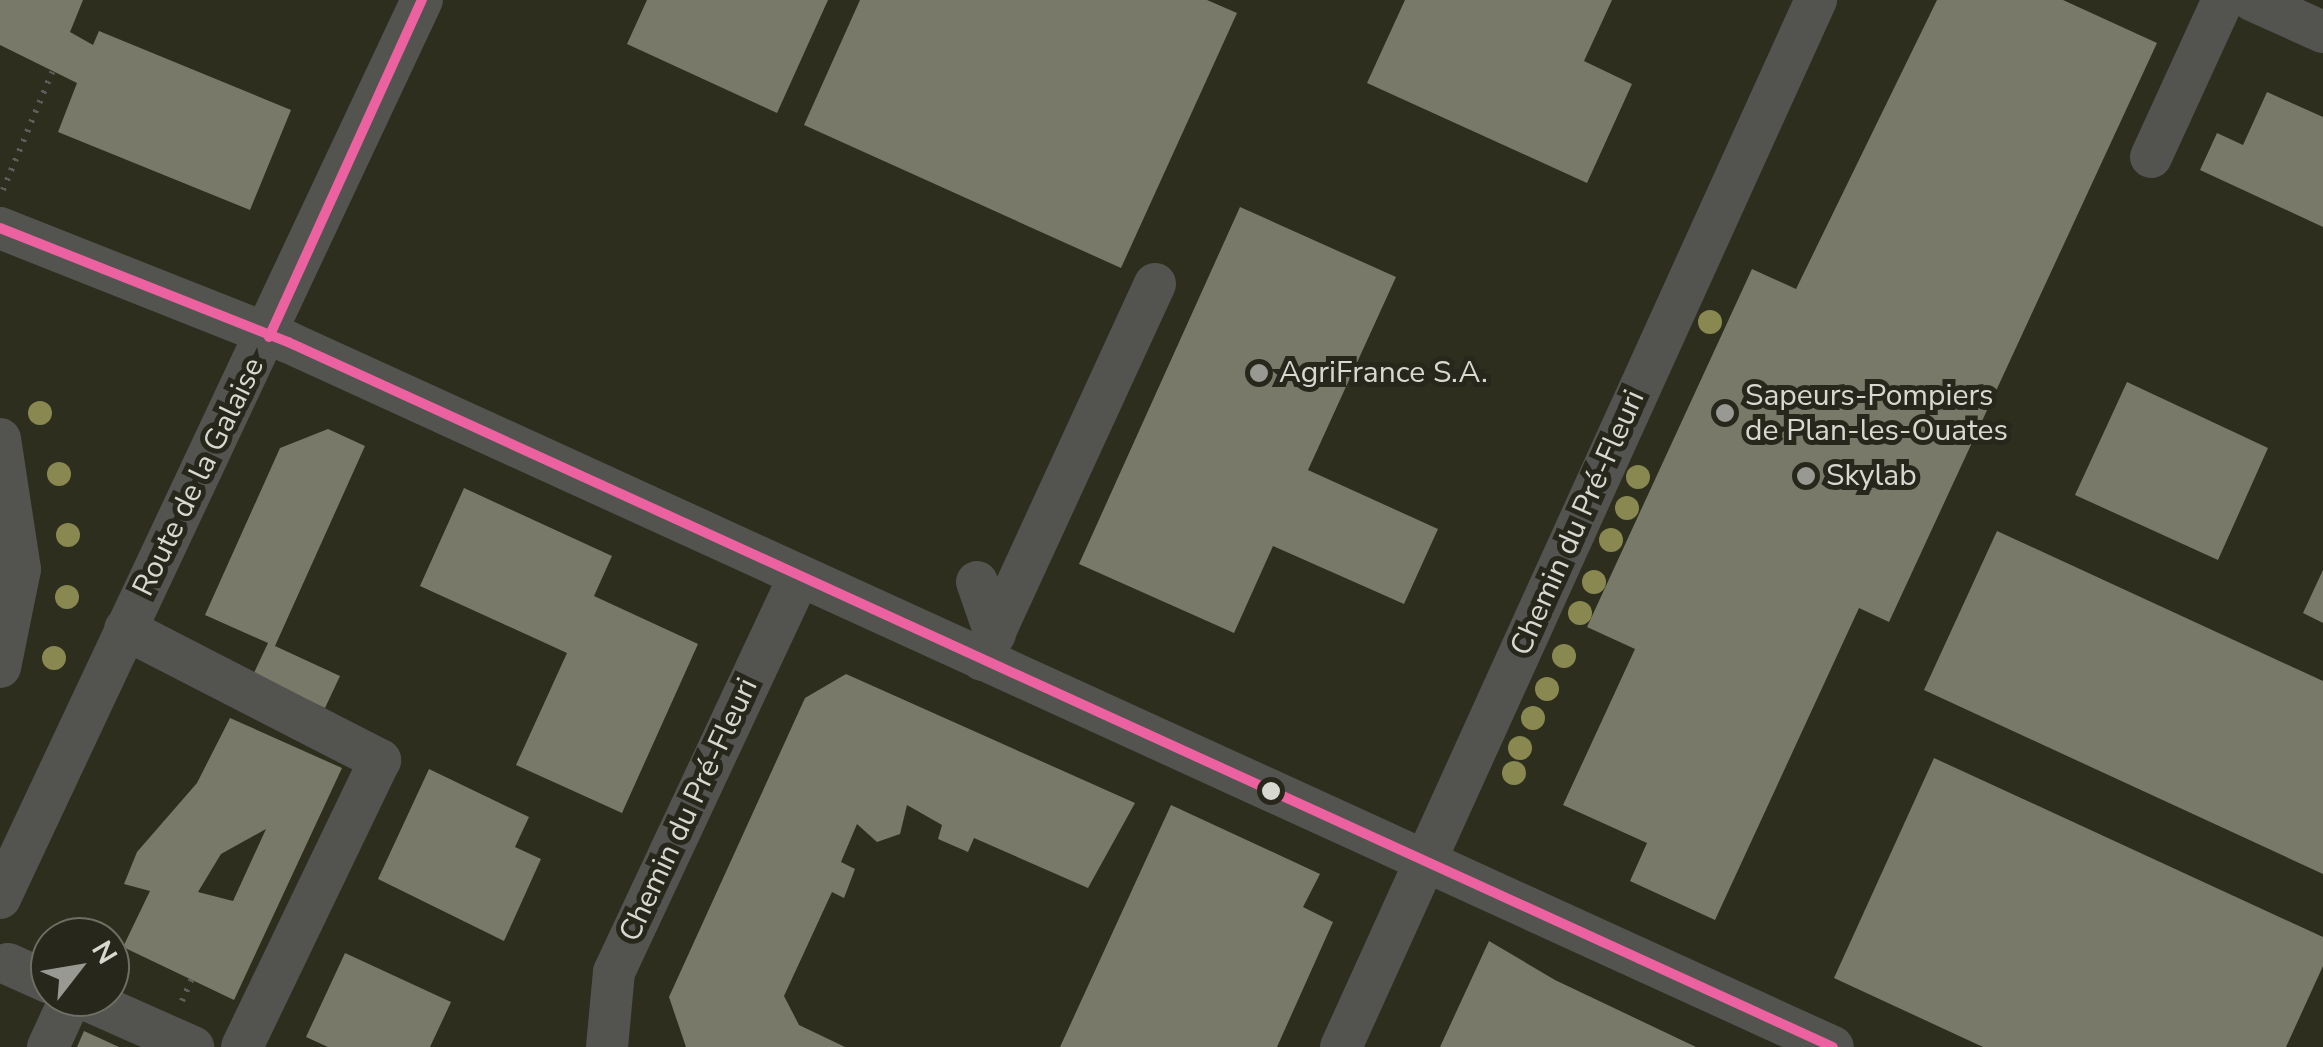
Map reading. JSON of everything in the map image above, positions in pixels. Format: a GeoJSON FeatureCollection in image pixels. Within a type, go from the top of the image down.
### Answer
{"type":"FeatureCollection","features":[{"type":"Feature","properties":{"kind":"street","name":"Route de la Galaise"},"geometry":{"type":"LineString","coordinates":[[0,898],[269,336],[422,0]]}},
{"type":"Feature","properties":{"kind":"street","name":"Chemin du Pré-Fleuri"},"geometry":{"type":"LineString","coordinates":[[1341,1047],[1816,0]]}},
{"type":"Feature","properties":{"kind":"street"},"geometry":{"type":"LineString","coordinates":[[2152,156],[2223,0]]}},
{"type":"Feature","properties":{"kind":"street"},"geometry":{"type":"LineString","coordinates":[[2252,0],[2323,32]]}},
{"type":"Feature","properties":{"kind":"street"},"geometry":{"type":"LineString","coordinates":[[0,228],[269,336],[798,580],[989,647],[1424,864],[1833,1047]]}},
{"type":"Feature","properties":{"kind":"street"},"geometry":{"type":"LineString","coordinates":[[989,647],[1155,284]]}},
{"type":"Feature","properties":{"kind":"street"},"geometry":{"type":"LineString","coordinates":[[0,439],[20,569],[0,667]]}},
{"type":"Feature","properties":{"kind":"street","name":"Chemin du Pré-Fleuri"},"geometry":{"type":"LineString","coordinates":[[607,1047],[614,972],[798,580]]}},
{"type":"Feature","properties":{"kind":"street"},"geometry":{"type":"LineString","coordinates":[[977,582],[989,647]]}},
{"type":"Feature","properties":{"kind":"street"},"geometry":{"type":"LineString","coordinates":[[125,630],[380,760],[242,1047]]}},
{"type":"Feature","properties":{"kind":"street"},"geometry":{"type":"LineString","coordinates":[[8,964],[30,974]]}},
{"type":"Feature","properties":{"kind":"street"},"geometry":{"type":"LineString","coordinates":[[48,1047],[62,1017]]}},
{"type":"Feature","properties":{"kind":"street"},"geometry":{"type":"LineString","coordinates":[[125,1017],[193,1047]]}},
{"type":"Feature","properties":{"kind":"path"},"geometry":{"type":"LineString","coordinates":[[0,197],[52,72]]}},
{"type":"Feature","properties":{"kind":"shaded area"},"geometry":{"type":"Polygon","coordinates":[[[0,0],[2323,0],[2323,1047],[0,1047],[0,0]]]}},
{"type":"Feature","properties":{"kind":"building"},"geometry":{"type":"Polygon","coordinates":[[[0,0],[83,0],[70,32],[93,45],[99,31],[291,110],[250,210],[58,132],[77,83],[0,45],[0,0]]]}},
{"type":"Feature","properties":{"kind":"building"},"geometry":{"type":"Polygon","coordinates":[[[647,0],[828,0],[777,113],[627,44],[647,0]]]}},
{"type":"Feature","properties":{"kind":"building"},"geometry":{"type":"Polygon","coordinates":[[[860,0],[1207,0],[1237,13],[1121,268],[804,125],[860,0]]]}},
{"type":"Feature","properties":{"kind":"building"},"geometry":{"type":"Polygon","coordinates":[[[1405,0],[1612,0],[1584,61],[1632,84],[1587,183],[1367,83],[1405,0]]]}},
{"type":"Feature","properties":{"kind":"building","name":"Skylab"},"geometry":{"type":"Polygon","coordinates":[[[1937,0],[2063,0],[2157,43],[1889,622],[1859,608],[1715,920],[1630,881],[1647,843],[1563,805],[1635,649],[1587,627],[1752,269],[1796,289],[1937,0]]]}},
{"type":"Feature","properties":{"kind":"building"},"geometry":{"type":"Polygon","coordinates":[[[2267,92],[2323,117],[2323,227],[2200,170],[2217,133],[2243,145],[2267,92]]]}},
{"type":"Feature","properties":{"kind":"building","name":"AgriFrance S.A."},"geometry":{"type":"Polygon","coordinates":[[[1240,207],[1396,277],[1308,470],[1438,529],[1404,604],[1273,546],[1234,633],[1079,564],[1240,207]]]}},
{"type":"Feature","properties":{"kind":"building"},"geometry":{"type":"Polygon","coordinates":[[[2127,382],[2268,448],[2218,560],[2075,495],[2127,382]]]}},
{"type":"Feature","properties":{"kind":"building"},"geometry":{"type":"Polygon","coordinates":[[[328,429],[365,446],[275,646],[340,676],[325,708],[253,675],[268,643],[205,615],[280,448],[328,429]]]}},
{"type":"Feature","properties":{"kind":"building"},"geometry":{"type":"Polygon","coordinates":[[[464,488],[612,556],[594,596],[698,644],[622,813],[516,765],[567,653],[420,586],[464,488]]]}},
{"type":"Feature","properties":{"kind":"building"},"geometry":{"type":"Polygon","coordinates":[[[1997,531],[2323,681],[2323,874],[1924,690],[1997,531]]]}},
{"type":"Feature","properties":{"kind":"building"},"geometry":{"type":"Polygon","coordinates":[[[2323,570],[2323,623],[2303,613],[2323,570]]]}},
{"type":"Feature","properties":{"kind":"building"},"geometry":{"type":"Polygon","coordinates":[[[846,674],[1135,803],[1088,888],[974,838],[968,852],[938,839],[942,825],[907,805],[900,834],[877,842],[857,824],[841,862],[855,869],[844,898],[832,892],[784,996],[799,1025],[845,1047],[686,1047],[669,997],[805,698],[846,674]]]}},
{"type":"Feature","properties":{"kind":"building"},"geometry":{"type":"Polygon","coordinates":[[[230,718],[342,768],[234,1000],[130,950],[130,932],[150,891],[124,884],[137,852],[197,783],[230,718]],[[266,829],[221,854],[198,892],[233,901],[266,829]]]}},
{"type":"Feature","properties":{"kind":"building"},"geometry":{"type":"Polygon","coordinates":[[[1934,758],[2323,937],[2323,966],[2286,1047],[1983,1047],[1834,978],[1934,758]]]}},
{"type":"Feature","properties":{"kind":"building"},"geometry":{"type":"Polygon","coordinates":[[[429,769],[529,817],[515,847],[541,859],[504,941],[378,879],[429,769]]]}},
{"type":"Feature","properties":{"kind":"building"},"geometry":{"type":"Polygon","coordinates":[[[1171,805],[1320,874],[1303,907],[1333,922],[1277,1047],[1060,1047],[1171,805]]]}},
{"type":"Feature","properties":{"kind":"building"},"geometry":{"type":"Polygon","coordinates":[[[1489,941],[1555,980],[1696,1047],[1440,1047],[1489,941]]]}},
{"type":"Feature","properties":{"kind":"building"},"geometry":{"type":"Polygon","coordinates":[[[345,953],[451,1002],[430,1047],[328,1047],[306,1037],[345,953]]]}},
{"type":"Feature","properties":{"kind":"building"},"geometry":{"type":"Polygon","coordinates":[[[84,1031],[119,1047],[77,1047],[84,1031]]]}},
{"type":"Feature","properties":{"kind":"transit line"},"geometry":{"type":"LineString","coordinates":[[269,337],[422,0]]}},
{"type":"Feature","properties":{"kind":"transit line"},"geometry":{"type":"LineString","coordinates":[[0,228],[288,342],[1833,1047]]}},
{"type":"Feature","properties":{"kind":"place","name":"AgriFrance S.A."},"geometry":{"type":"Point","coordinates":[1259,373]}},
{"type":"Feature","properties":{"kind":"place","name":"Sapeurs-Pompiers de Plan-les-Ouates"},"geometry":{"type":"Point","coordinates":[1725,413]}},
{"type":"Feature","properties":{"kind":"place","name":"Skylab"},"geometry":{"type":"Point","coordinates":[1806,476]}}]}
